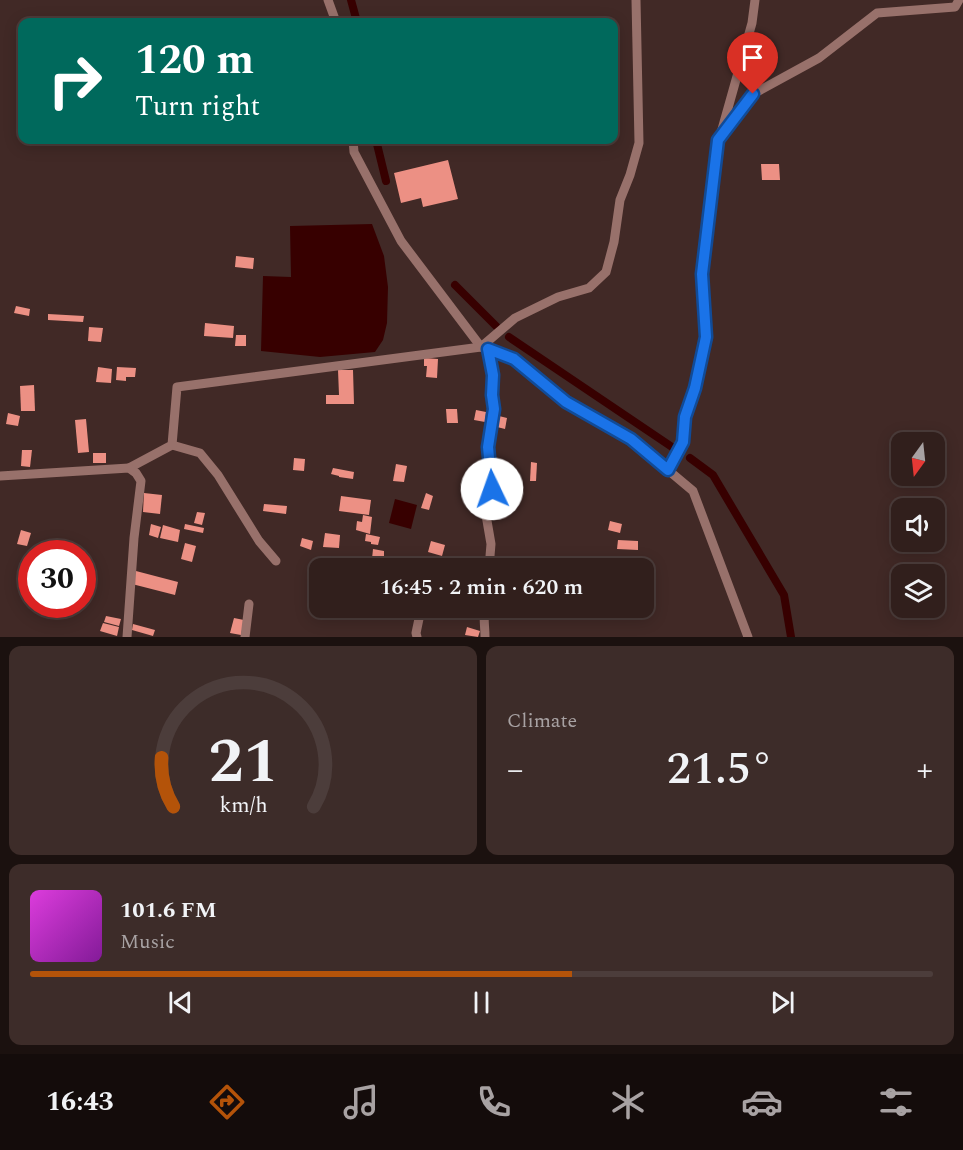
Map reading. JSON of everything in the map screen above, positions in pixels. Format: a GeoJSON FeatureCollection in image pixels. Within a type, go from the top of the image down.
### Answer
{"type":"FeatureCollection","features":[{"type":"Feature","properties":{"kind":"street"},"geometry":{"type":"LineString","coordinates":[[328,0],[335,18]]}},
{"type":"Feature","properties":{"kind":"street"},"geometry":{"type":"LineString","coordinates":[[484,348],[515,318],[558,297],[589,288],[606,272],[614,242],[620,200],[639,143],[636,0]]}},
{"type":"Feature","properties":{"kind":"street"},"geometry":{"type":"LineString","coordinates":[[668,470],[683,442],[685,417],[695,388],[706,337],[702,274],[718,140],[752,23],[755,0]]}},
{"type":"Feature","properties":{"kind":"street"},"geometry":{"type":"LineString","coordinates":[[718,140],[753,94],[819,58],[877,13],[955,6],[959,0]]}},
{"type":"Feature","properties":{"kind":"street"},"geometry":{"type":"LineString","coordinates":[[353,144],[354,152],[401,241],[484,348],[493,375],[494,409],[488,447],[492,489],[486,515],[491,544],[490,558]]}},
{"type":"Feature","properties":{"kind":"street"},"geometry":{"type":"LineString","coordinates":[[172,446],[177,387],[484,348],[514,359],[566,402],[631,439],[693,491],[748,637]]}},
{"type":"Feature","properties":{"kind":"street"},"geometry":{"type":"LineString","coordinates":[[0,476],[129,468],[172,446],[200,453],[219,475],[259,541],[276,561]]}},
{"type":"Feature","properties":{"kind":"street"},"geometry":{"type":"LineString","coordinates":[[127,637],[134,538],[141,481],[129,468]]}},
{"type":"Feature","properties":{"kind":"street"},"geometry":{"type":"LineString","coordinates":[[244,637],[249,604]]}},
{"type":"Feature","properties":{"kind":"street"},"geometry":{"type":"LineString","coordinates":[[417,637],[419,618]]}},
{"type":"Feature","properties":{"kind":"street"},"geometry":{"type":"LineString","coordinates":[[483,618],[485,637]]}},
{"type":"Feature","properties":{"kind":"shaded area"},"geometry":{"type":"Polygon","coordinates":[[[372,224],[384,256],[388,287],[387,323],[383,340],[375,352],[320,357],[261,351],[263,276],[291,277],[290,226],[372,224]]]}},
{"type":"Feature","properties":{"kind":"shaded area"},"geometry":{"type":"Polygon","coordinates":[[[395,499],[417,505],[411,529],[389,523],[395,499]]]}},
{"type":"Feature","properties":{"kind":"building"},"geometry":{"type":"Polygon","coordinates":[[[448,160],[458,199],[423,207],[421,198],[401,203],[394,173],[448,160]]]}},
{"type":"Feature","properties":{"kind":"building"},"geometry":{"type":"Polygon","coordinates":[[[761,164],[779,164],[780,180],[762,180],[761,164]]]}},
{"type":"Feature","properties":{"kind":"building"},"geometry":{"type":"Polygon","coordinates":[[[236,256],[254,258],[253,269],[235,267],[236,256]]]}},
{"type":"Feature","properties":{"kind":"building"},"geometry":{"type":"Polygon","coordinates":[[[16,306],[30,309],[29,316],[14,313],[16,306]]]}},
{"type":"Feature","properties":{"kind":"building"},"geometry":{"type":"Polygon","coordinates":[[[48,314],[84,316],[83,322],[48,320],[48,314]]]}},
{"type":"Feature","properties":{"kind":"building"},"geometry":{"type":"Polygon","coordinates":[[[205,323],[234,326],[233,338],[204,336],[205,323]]]}},
{"type":"Feature","properties":{"kind":"building"},"geometry":{"type":"Polygon","coordinates":[[[89,327],[103,328],[101,342],[88,341],[89,327]]]}},
{"type":"Feature","properties":{"kind":"building"},"geometry":{"type":"Polygon","coordinates":[[[236,335],[246,335],[246,346],[235,346],[236,335]]]}},
{"type":"Feature","properties":{"kind":"building"},"geometry":{"type":"Polygon","coordinates":[[[424,358],[438,359],[437,378],[426,377],[427,366],[424,366],[424,358]]]}},
{"type":"Feature","properties":{"kind":"building"},"geometry":{"type":"Polygon","coordinates":[[[98,367],[112,369],[111,383],[96,382],[98,367]]]}},
{"type":"Feature","properties":{"kind":"building"},"geometry":{"type":"Polygon","coordinates":[[[117,367],[136,368],[135,377],[126,377],[126,381],[116,380],[117,367]]]}},
{"type":"Feature","properties":{"kind":"building"},"geometry":{"type":"Polygon","coordinates":[[[338,370],[353,370],[354,404],[326,404],[326,395],[339,395],[338,370]]]}},
{"type":"Feature","properties":{"kind":"building"},"geometry":{"type":"Polygon","coordinates":[[[34,385],[35,411],[21,411],[20,386],[34,385]]]}},
{"type":"Feature","properties":{"kind":"building"},"geometry":{"type":"Polygon","coordinates":[[[446,409],[457,409],[458,423],[447,423],[446,409]]]}},
{"type":"Feature","properties":{"kind":"building"},"geometry":{"type":"Polygon","coordinates":[[[476,410],[486,412],[485,422],[474,420],[476,410]]]}},
{"type":"Feature","properties":{"kind":"building"},"geometry":{"type":"Polygon","coordinates":[[[8,413],[20,416],[18,426],[6,424],[8,413]]]}},
{"type":"Feature","properties":{"kind":"building"},"geometry":{"type":"Polygon","coordinates":[[[495,415],[507,418],[505,429],[493,426],[495,415]]]}},
{"type":"Feature","properties":{"kind":"building"},"geometry":{"type":"Polygon","coordinates":[[[86,419],[89,452],[78,453],[75,420],[86,419]]]}},
{"type":"Feature","properties":{"kind":"building"},"geometry":{"type":"Polygon","coordinates":[[[22,450],[32,450],[30,467],[21,466],[22,450]]]}},
{"type":"Feature","properties":{"kind":"building"},"geometry":{"type":"Polygon","coordinates":[[[93,453],[106,453],[106,463],[93,463],[93,453]]]}},
{"type":"Feature","properties":{"kind":"building"},"geometry":{"type":"Polygon","coordinates":[[[294,458],[305,459],[304,471],[293,470],[294,458]]]}},
{"type":"Feature","properties":{"kind":"building"},"geometry":{"type":"Polygon","coordinates":[[[531,462],[537,463],[536,481],[530,481],[531,462]]]}},
{"type":"Feature","properties":{"kind":"building"},"geometry":{"type":"Polygon","coordinates":[[[396,464],[407,466],[404,482],[393,481],[396,464]]]}},
{"type":"Feature","properties":{"kind":"building"},"geometry":{"type":"Polygon","coordinates":[[[333,468],[354,472],[353,479],[331,474],[333,468]]]}},
{"type":"Feature","properties":{"kind":"building"},"geometry":{"type":"Polygon","coordinates":[[[144,493],[162,495],[160,514],[143,512],[144,493]]]}},
{"type":"Feature","properties":{"kind":"building"},"geometry":{"type":"Polygon","coordinates":[[[426,493],[433,496],[429,510],[421,508],[426,493]]]}},
{"type":"Feature","properties":{"kind":"building"},"geometry":{"type":"Polygon","coordinates":[[[341,496],[371,500],[369,515],[339,511],[341,496]]]}},
{"type":"Feature","properties":{"kind":"building"},"geometry":{"type":"Polygon","coordinates":[[[264,504],[287,506],[286,514],[263,511],[264,504]]]}},
{"type":"Feature","properties":{"kind":"building"},"geometry":{"type":"Polygon","coordinates":[[[197,512],[205,513],[202,525],[194,523],[197,512]]]}},
{"type":"Feature","properties":{"kind":"building"},"geometry":{"type":"Polygon","coordinates":[[[363,515],[372,517],[370,534],[356,530],[357,521],[362,522],[363,515]]]}},
{"type":"Feature","properties":{"kind":"building"},"geometry":{"type":"Polygon","coordinates":[[[610,521],[622,524],[620,533],[608,530],[610,521]]]}},
{"type":"Feature","properties":{"kind":"building"},"geometry":{"type":"Polygon","coordinates":[[[151,524],[161,527],[158,538],[149,535],[151,524]]]}},
{"type":"Feature","properties":{"kind":"building"},"geometry":{"type":"Polygon","coordinates":[[[185,524],[204,528],[203,533],[184,529],[185,524]]]}},
{"type":"Feature","properties":{"kind":"building"},"geometry":{"type":"Polygon","coordinates":[[[163,525],[180,530],[178,542],[160,538],[163,525]]]}},
{"type":"Feature","properties":{"kind":"building"},"geometry":{"type":"Polygon","coordinates":[[[21,530],[31,533],[29,540],[18,540],[21,530]]]}},
{"type":"Feature","properties":{"kind":"building"},"geometry":{"type":"Polygon","coordinates":[[[325,533],[340,535],[339,548],[323,547],[325,533]]]}},
{"type":"Feature","properties":{"kind":"building"},"geometry":{"type":"Polygon","coordinates":[[[366,534],[380,537],[378,545],[365,541],[366,534]]]}},
{"type":"Feature","properties":{"kind":"building"},"geometry":{"type":"Polygon","coordinates":[[[302,538],[313,541],[311,550],[300,546],[302,538]]]}},
{"type":"Feature","properties":{"kind":"building"},"geometry":{"type":"Polygon","coordinates":[[[618,540],[638,541],[638,550],[617,549],[618,540]]]}},
{"type":"Feature","properties":{"kind":"building"},"geometry":{"type":"Polygon","coordinates":[[[431,541],[445,545],[442,556],[428,552],[431,541]]]}},
{"type":"Feature","properties":{"kind":"building"},"geometry":{"type":"Polygon","coordinates":[[[185,543],[196,546],[192,562],[181,559],[185,543]]]}},
{"type":"Feature","properties":{"kind":"building"},"geometry":{"type":"Polygon","coordinates":[[[373,549],[384,551],[384,558],[372,558],[373,549]]]}},
{"type":"Feature","properties":{"kind":"building"},"geometry":{"type":"Polygon","coordinates":[[[136,571],[178,582],[175,595],[132,584],[136,571]]]}},
{"type":"Feature","properties":{"kind":"building"},"geometry":{"type":"Polygon","coordinates":[[[106,616],[121,619],[119,626],[104,622],[106,616]]]}},
{"type":"Feature","properties":{"kind":"building"},"geometry":{"type":"Polygon","coordinates":[[[234,618],[244,620],[241,635],[230,633],[234,618]]]}},
{"type":"Feature","properties":{"kind":"building"},"geometry":{"type":"Polygon","coordinates":[[[103,623],[119,627],[117,636],[100,631],[103,623]]]}},
{"type":"Feature","properties":{"kind":"building"},"geometry":{"type":"Polygon","coordinates":[[[133,624],[155,630],[153,636],[132,630],[133,624]]]}},
{"type":"Feature","properties":{"kind":"building"},"geometry":{"type":"Polygon","coordinates":[[[467,627],[480,631],[478,637],[465,635],[467,627]]]}},
{"type":"Feature","properties":{"kind":"waterway"},"geometry":{"type":"LineString","coordinates":[[351,0],[356,18]]}},
{"type":"Feature","properties":{"kind":"waterway"},"geometry":{"type":"LineString","coordinates":[[377,144],[386,181]]}},
{"type":"Feature","properties":{"kind":"waterway"},"geometry":{"type":"LineString","coordinates":[[455,285],[496,326]]}},
{"type":"Feature","properties":{"kind":"waterway"},"geometry":{"type":"LineString","coordinates":[[509,337],[672,447]]}},
{"type":"Feature","properties":{"kind":"waterway"},"geometry":{"type":"LineString","coordinates":[[690,458],[713,475],[784,595],[791,637]]}},
{"type":"Feature","properties":{"kind":"route"},"geometry":{"type":"LineString","coordinates":[[492,489],[488,447],[494,409],[493,375],[488,349],[514,359],[566,402],[631,439],[668,470],[683,442],[685,417],[695,388],[706,337],[702,274],[718,140],[753,94]]}}]}
